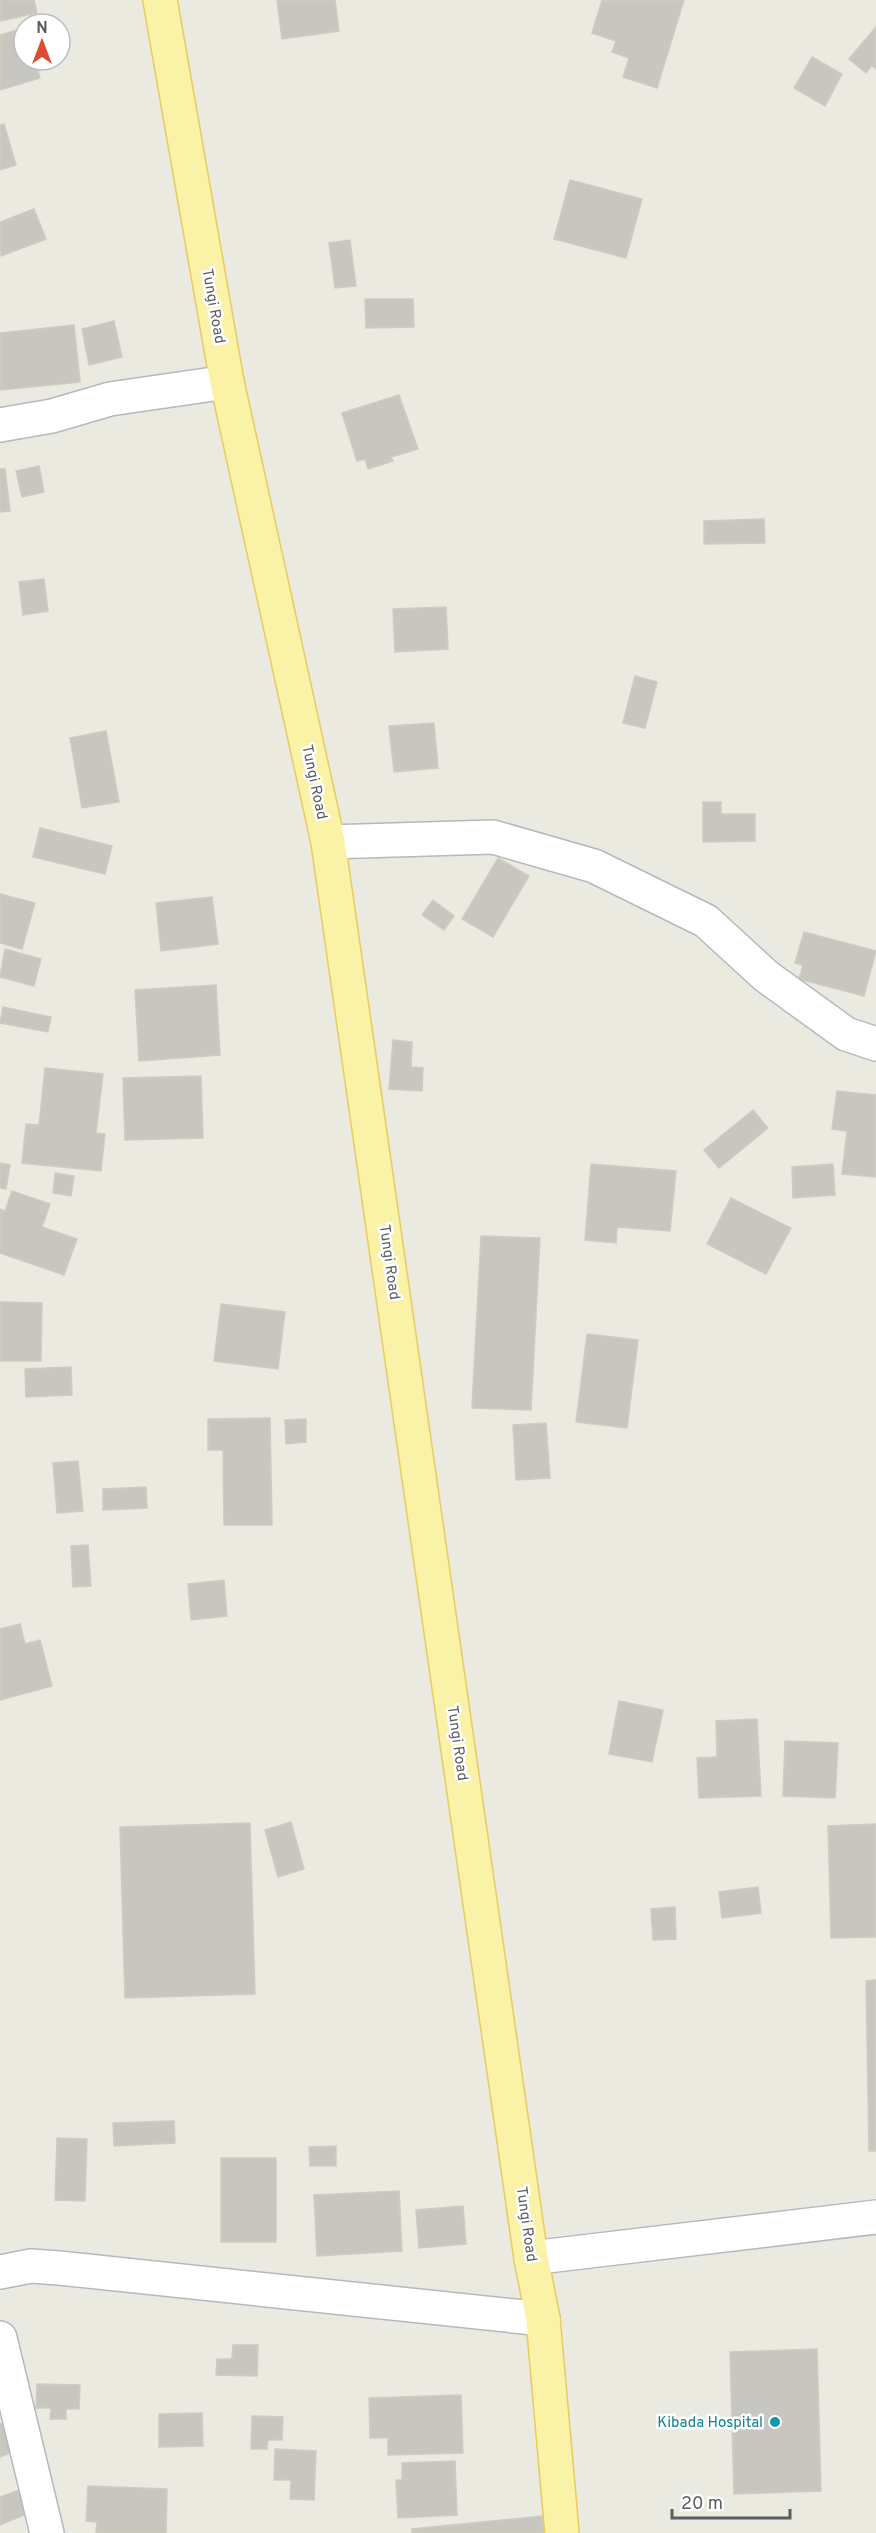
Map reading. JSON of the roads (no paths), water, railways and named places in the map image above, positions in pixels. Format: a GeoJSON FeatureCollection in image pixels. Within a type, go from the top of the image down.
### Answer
{"type":"FeatureCollection","features":[{"type":"Feature","properties":{"kind":"main road","name":"Tungi Road"},"geometry":{"type":"LineString","coordinates":[[160,0],[227,382],[328,842],[531,2258],[543,2319],[562,2533]]}},
{"type":"Feature","properties":{"kind":"street"},"geometry":{"type":"LineString","coordinates":[[0,425],[52,416],[110,399],[227,382]]}},
{"type":"Feature","properties":{"kind":"street"},"geometry":{"type":"LineString","coordinates":[[328,842],[493,837],[594,866],[706,921],[766,976],[846,1034],[876,1044]]}},
{"type":"Feature","properties":{"kind":"street"},"geometry":{"type":"LineString","coordinates":[[531,2258],[876,2217]]}},
{"type":"Feature","properties":{"kind":"street"},"geometry":{"type":"LineString","coordinates":[[0,2272],[31,2266],[59,2268],[543,2319]]}},
{"type":"Feature","properties":{"kind":"street"},"geometry":{"type":"LineString","coordinates":[[0,2338],[47,2533]]}},
{"type":"Feature","properties":{"kind":"place","name":"Kibada Hospital"},"geometry":{"type":"Point","coordinates":[775,2422]}}]}
